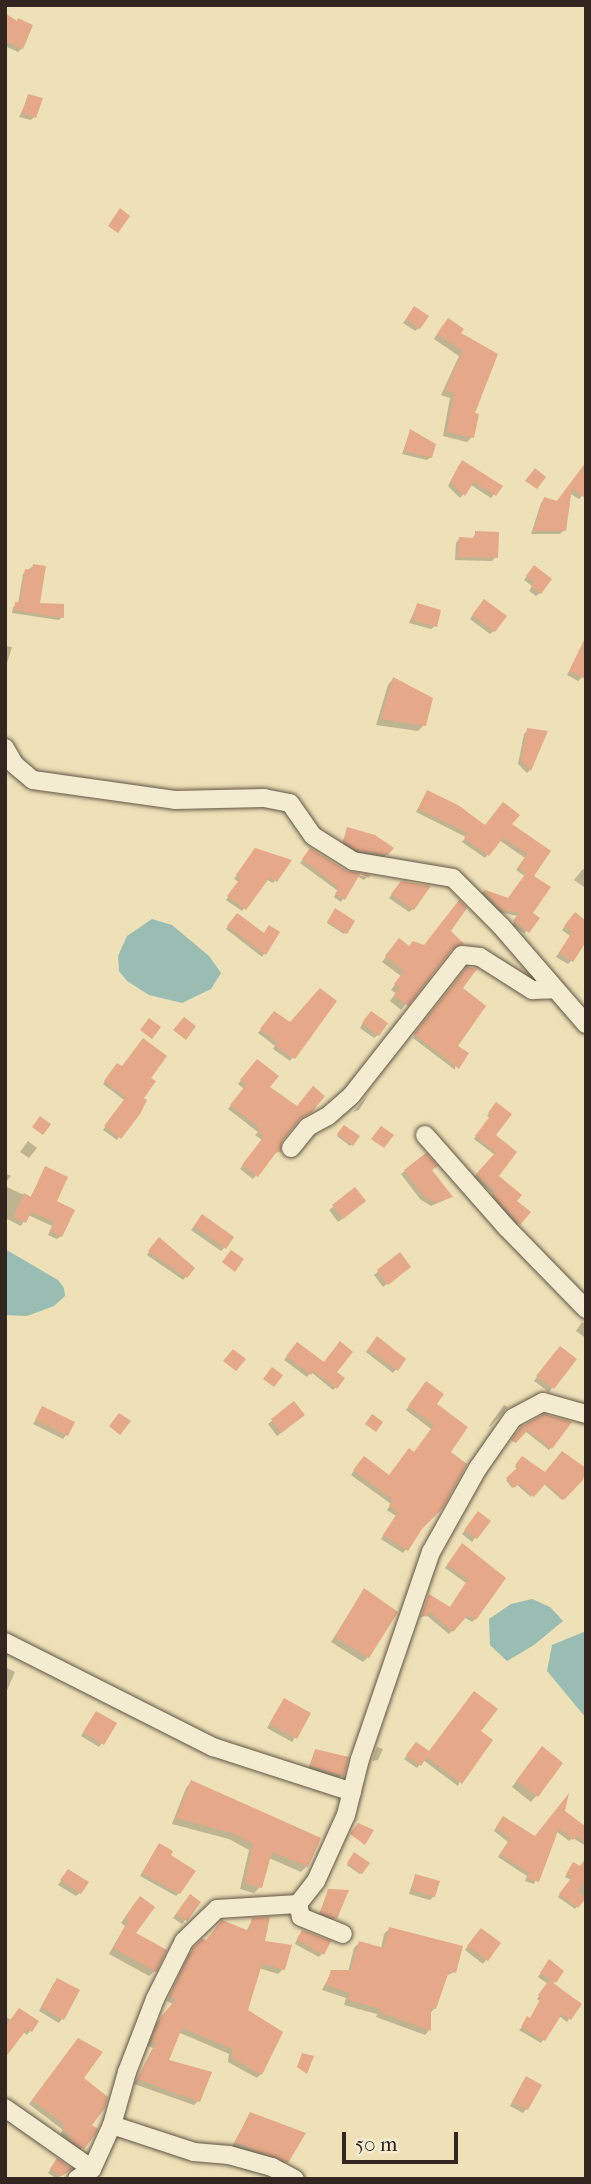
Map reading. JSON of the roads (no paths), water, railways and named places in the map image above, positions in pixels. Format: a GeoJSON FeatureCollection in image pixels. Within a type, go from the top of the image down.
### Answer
{"type":"FeatureCollection","features":[{"type":"Feature","properties":{"kind":"street"},"geometry":{"type":"LineString","coordinates":[[5,748],[15,765],[33,780],[175,800],[264,798],[290,803],[313,836],[353,861],[453,878],[586,1024]]}},
{"type":"Feature","properties":{"kind":"street"},"geometry":{"type":"LineString","coordinates":[[291,1148],[308,1127],[328,1116],[351,1096],[463,955],[480,957],[532,990],[555,989]]}},
{"type":"Feature","properties":{"kind":"street"},"geometry":{"type":"LineString","coordinates":[[425,1135],[506,1227],[586,1309]]}},
{"type":"Feature","properties":{"kind":"street"},"geometry":{"type":"LineString","coordinates":[[5,2108],[84,2174],[112,2125],[155,1999],[184,1941],[217,1909],[298,1904],[316,1881],[346,1815],[395,1651],[431,1552],[478,1468],[513,1418],[543,1402],[584,1410]]}},
{"type":"Feature","properties":{"kind":"street"},"geometry":{"type":"LineString","coordinates":[[5,1642],[213,1747],[352,1792]]}},
{"type":"Feature","properties":{"kind":"street"},"geometry":{"type":"LineString","coordinates":[[298,1904],[301,1917],[343,1934]]}},
{"type":"Feature","properties":{"kind":"street"},"geometry":{"type":"LineString","coordinates":[[112,2125],[194,2152],[229,2155],[272,2167],[295,2179]]}},
{"type":"Feature","properties":{"kind":"water"},"geometry":{"type":"Polygon","coordinates":[[[152,919],[172,925],[209,956],[221,973],[211,989],[182,1003],[149,995],[127,981],[119,971],[118,956],[127,936],[152,919]]]}},
{"type":"Feature","properties":{"kind":"water"},"geometry":{"type":"Polygon","coordinates":[[[5,1249],[58,1280],[64,1288],[65,1296],[54,1306],[27,1316],[5,1315],[5,1249]]]}},
{"type":"Feature","properties":{"kind":"water"},"geometry":{"type":"Polygon","coordinates":[[[532,1599],[550,1607],[563,1621],[534,1645],[507,1661],[490,1645],[489,1619],[511,1604],[532,1599]]]}},
{"type":"Feature","properties":{"kind":"water"},"geometry":{"type":"Polygon","coordinates":[[[586,1631],[586,1718],[547,1671],[552,1645],[586,1631]]]}}]}
